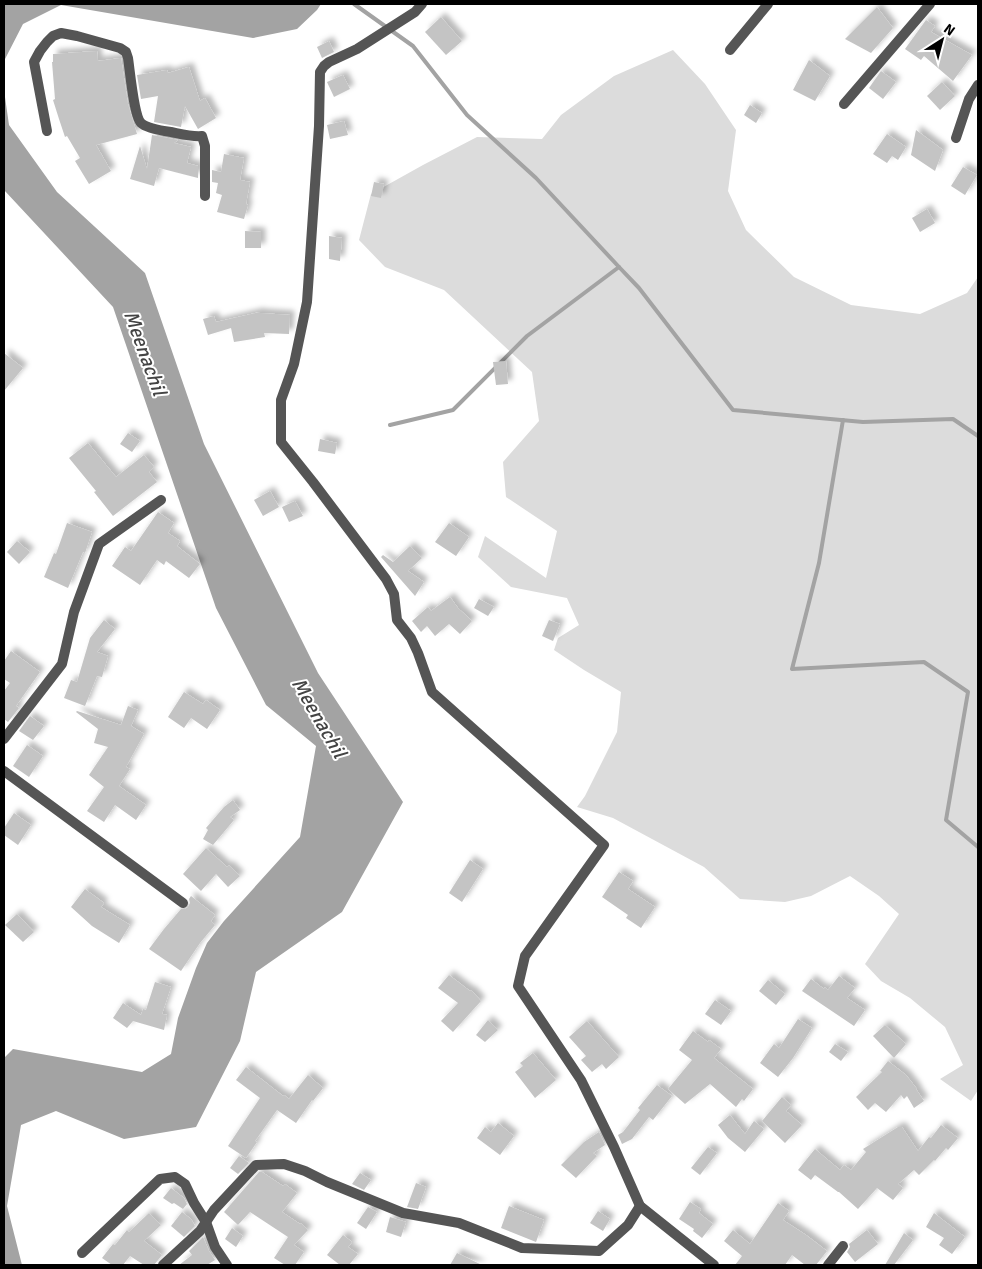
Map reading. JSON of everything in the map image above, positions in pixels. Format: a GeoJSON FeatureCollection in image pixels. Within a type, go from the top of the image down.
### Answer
{"type":"FeatureCollection","features":[{"type":"Feature","properties":{"kind":"street"},"geometry":{"type":"LineString","coordinates":[[422,4],[415,12],[356,49],[329,62],[320,72],[319,126],[307,302],[294,364],[281,400],[281,442],[386,579],[394,594],[398,620],[418,652],[432,692],[604,845],[525,956],[518,986],[581,1080],[640,1206],[714,1265]]}},
{"type":"Feature","properties":{"kind":"street"},"geometry":{"type":"LineString","coordinates":[[730,50],[768,4]]}},
{"type":"Feature","properties":{"kind":"street"},"geometry":{"type":"LineString","coordinates":[[844,104],[930,4]]}},
{"type":"Feature","properties":{"kind":"street"},"geometry":{"type":"LineString","coordinates":[[47,131],[34,62],[47,42],[53,36],[61,33],[120,48],[126,52],[128,58],[134,100],[141,123],[168,132],[202,136],[205,146],[205,196]]}},
{"type":"Feature","properties":{"kind":"street"},"geometry":{"type":"LineString","coordinates":[[956,138],[969,99],[978,85]]}},
{"type":"Feature","properties":{"kind":"street"},"geometry":{"type":"LineString","coordinates":[[4,739],[62,664],[74,612],[99,544],[161,500]]}},
{"type":"Feature","properties":{"kind":"street"},"geometry":{"type":"LineString","coordinates":[[4,772],[183,903]]}},
{"type":"Feature","properties":{"kind":"street"},"geometry":{"type":"LineString","coordinates":[[163,1265],[200,1231],[214,1210],[256,1165],[284,1164],[305,1171],[403,1213],[459,1223],[522,1248],[599,1251],[628,1225],[640,1206]]}},
{"type":"Feature","properties":{"kind":"street"},"geometry":{"type":"LineString","coordinates":[[82,1253],[160,1179],[175,1177],[185,1184],[206,1222],[215,1247],[227,1265]]}},
{"type":"Feature","properties":{"kind":"street"},"geometry":{"type":"LineString","coordinates":[[828,1265],[843,1246]]}},
{"type":"Feature","properties":{"kind":"shaded area"},"geometry":{"type":"Polygon","coordinates":[[[673,50],[705,84],[736,130],[728,191],[746,230],[794,277],[851,305],[920,314],[967,293],[978,277],[978,1090],[971,1101],[940,1079],[963,1065],[945,1027],[910,998],[881,981],[865,964],[899,914],[879,896],[850,876],[811,896],[785,902],[740,899],[704,867],[613,818],[577,807],[585,796],[617,732],[621,692],[554,650],[558,638],[579,625],[567,598],[511,587],[478,557],[485,536],[546,578],[557,531],[506,497],[503,462],[539,421],[532,372],[444,290],[385,267],[359,240],[371,194],[477,137],[542,139],[561,115],[614,76],[673,50]]]}},
{"type":"Feature","properties":{"kind":"water"},"geometry":{"type":"Polygon","coordinates":[[[4,4],[321,4],[297,29],[253,38],[61,5],[23,24],[4,61],[4,4]]]}},
{"type":"Feature","properties":{"kind":"water","name":"Meenachil"},"geometry":{"type":"Polygon","coordinates":[[[4,90],[9,125],[57,192],[145,273],[204,444],[318,673],[403,802],[342,912],[256,972],[240,1041],[196,1127],[124,1139],[56,1111],[21,1125],[7,1206],[22,1265],[4,1265],[4,1058],[13,1049],[142,1072],[171,1054],[178,1018],[207,943],[224,921],[300,837],[316,746],[266,705],[216,608],[113,307],[4,190],[4,90]]]}},
{"type":"Feature","properties":{"kind":"building"},"geometry":{"type":"Polygon","coordinates":[[[877,7],[893,28],[871,53],[845,39],[877,7]]]}},
{"type":"Feature","properties":{"kind":"building"},"geometry":{"type":"Polygon","coordinates":[[[441,17],[462,41],[446,55],[425,32],[441,17]]]}},
{"type":"Feature","properties":{"kind":"building"},"geometry":{"type":"Polygon","coordinates":[[[926,20],[935,26],[931,32],[972,55],[953,81],[924,56],[921,60],[905,49],[926,20]]]}},
{"type":"Feature","properties":{"kind":"building"},"geometry":{"type":"Polygon","coordinates":[[[329,41],[334,52],[322,58],[317,47],[329,41]]]}},
{"type":"Feature","properties":{"kind":"building"},"geometry":{"type":"Polygon","coordinates":[[[97,51],[98,61],[121,58],[128,104],[137,134],[96,145],[111,171],[89,184],[75,161],[80,158],[67,136],[65,137],[53,100],[55,99],[52,62],[53,54],[97,51]]]}},
{"type":"Feature","properties":{"kind":"building"},"geometry":{"type":"Polygon","coordinates":[[[809,60],[830,76],[815,101],[793,90],[809,60]]]}},
{"type":"Feature","properties":{"kind":"building"},"geometry":{"type":"Polygon","coordinates":[[[189,67],[200,101],[205,98],[216,118],[198,129],[185,106],[181,127],[154,122],[158,96],[141,99],[137,75],[167,70],[168,73],[189,67]]]}},
{"type":"Feature","properties":{"kind":"building"},"geometry":{"type":"Polygon","coordinates":[[[881,71],[896,82],[883,99],[869,88],[881,71]]]}},
{"type":"Feature","properties":{"kind":"building"},"geometry":{"type":"Polygon","coordinates":[[[343,75],[350,89],[334,97],[327,82],[343,75]]]}},
{"type":"Feature","properties":{"kind":"building"},"geometry":{"type":"Polygon","coordinates":[[[942,82],[955,96],[940,110],[927,96],[942,82]]]}},
{"type":"Feature","properties":{"kind":"building"},"geometry":{"type":"Polygon","coordinates":[[[750,105],[762,113],[756,123],[744,115],[750,105]]]}},
{"type":"Feature","properties":{"kind":"building"},"geometry":{"type":"Polygon","coordinates":[[[344,121],[348,135],[330,139],[327,125],[344,121]]]}},
{"type":"Feature","properties":{"kind":"building"},"geometry":{"type":"Polygon","coordinates":[[[916,130],[943,150],[935,171],[911,155],[916,130]]]}},
{"type":"Feature","properties":{"kind":"building"},"geometry":{"type":"Polygon","coordinates":[[[887,134],[906,147],[898,160],[892,156],[887,163],[873,154],[887,134]]]}},
{"type":"Feature","properties":{"kind":"building"},"geometry":{"type":"Polygon","coordinates":[[[152,135],[178,140],[174,143],[191,147],[187,163],[198,166],[198,178],[159,168],[154,186],[130,179],[140,146],[147,169],[152,135]]]}},
{"type":"Feature","properties":{"kind":"building"},"geometry":{"type":"Polygon","coordinates":[[[224,154],[244,158],[240,180],[250,182],[246,204],[248,205],[244,219],[217,212],[222,195],[216,193],[218,183],[212,182],[212,170],[221,172],[224,154]]]}},
{"type":"Feature","properties":{"kind":"building"},"geometry":{"type":"Polygon","coordinates":[[[963,167],[977,175],[965,195],[951,186],[963,167]]]}},
{"type":"Feature","properties":{"kind":"building"},"geometry":{"type":"Polygon","coordinates":[[[374,182],[384,184],[381,198],[371,196],[374,182]]]}},
{"type":"Feature","properties":{"kind":"building"},"geometry":{"type":"Polygon","coordinates":[[[927,209],[935,223],[920,232],[912,218],[927,209]]]}},
{"type":"Feature","properties":{"kind":"building"},"geometry":{"type":"Polygon","coordinates":[[[245,231],[261,232],[261,248],[245,248],[245,231]]]}},
{"type":"Feature","properties":{"kind":"building"},"geometry":{"type":"Polygon","coordinates":[[[329,236],[342,238],[340,261],[329,259],[329,236]]]}},
{"type":"Feature","properties":{"kind":"building"},"geometry":{"type":"Polygon","coordinates":[[[260,312],[290,315],[289,334],[264,333],[265,337],[234,342],[231,328],[208,335],[203,319],[214,316],[216,322],[260,312]]]}},
{"type":"Feature","properties":{"kind":"building"},"geometry":{"type":"Polygon","coordinates":[[[4,353],[23,368],[4,391],[4,353]]]}},
{"type":"Feature","properties":{"kind":"building"},"geometry":{"type":"Polygon","coordinates":[[[506,361],[508,384],[496,385],[493,362],[506,361]]]}},
{"type":"Feature","properties":{"kind":"building"},"geometry":{"type":"Polygon","coordinates":[[[128,433],[140,441],[132,452],[120,444],[128,433]]]}},
{"type":"Feature","properties":{"kind":"building"},"geometry":{"type":"Polygon","coordinates":[[[320,439],[337,443],[335,454],[318,451],[320,439]]]}},
{"type":"Feature","properties":{"kind":"building"},"geometry":{"type":"Polygon","coordinates":[[[88,443],[116,477],[144,455],[154,467],[149,472],[157,482],[113,516],[94,492],[96,491],[69,458],[88,443]]]}},
{"type":"Feature","properties":{"kind":"building"},"geometry":{"type":"Polygon","coordinates":[[[270,491],[279,507],[263,516],[254,500],[270,491]]]}},
{"type":"Feature","properties":{"kind":"building"},"geometry":{"type":"Polygon","coordinates":[[[295,501],[303,516],[289,522],[282,507],[295,501]]]}},
{"type":"Feature","properties":{"kind":"building"},"geometry":{"type":"Polygon","coordinates":[[[158,512],[174,523],[168,533],[180,541],[177,546],[200,564],[189,578],[166,561],[164,565],[157,560],[140,585],[112,566],[125,547],[131,551],[158,512]]]}},
{"type":"Feature","properties":{"kind":"building"},"geometry":{"type":"Polygon","coordinates":[[[67,523],[92,532],[85,553],[83,552],[68,588],[44,577],[54,553],[56,554],[67,523]]]}},
{"type":"Feature","properties":{"kind":"building"},"geometry":{"type":"Polygon","coordinates":[[[449,523],[469,537],[456,556],[435,542],[449,523]]]}},
{"type":"Feature","properties":{"kind":"building"},"geometry":{"type":"Polygon","coordinates":[[[17,541],[30,552],[19,564],[7,552],[17,541]]]}},
{"type":"Feature","properties":{"kind":"building"},"geometry":{"type":"Polygon","coordinates":[[[410,546],[422,558],[408,571],[424,582],[415,596],[381,557],[383,555],[393,562],[410,546]]]}},
{"type":"Feature","properties":{"kind":"building"},"geometry":{"type":"Polygon","coordinates":[[[450,597],[458,608],[472,621],[460,634],[449,624],[435,636],[427,626],[421,632],[412,621],[428,607],[431,611],[450,597]]]}},
{"type":"Feature","properties":{"kind":"building"},"geometry":{"type":"Polygon","coordinates":[[[479,599],[494,607],[488,616],[474,608],[479,599]]]}},
{"type":"Feature","properties":{"kind":"building"},"geometry":{"type":"Polygon","coordinates":[[[104,620],[115,629],[97,652],[108,656],[102,677],[97,676],[85,706],[64,698],[71,680],[77,682],[90,638],[104,620]]]}},
{"type":"Feature","properties":{"kind":"building"},"geometry":{"type":"Polygon","coordinates":[[[549,620],[560,624],[553,641],[542,636],[549,620]]]}},
{"type":"Feature","properties":{"kind":"building"},"geometry":{"type":"Polygon","coordinates":[[[11,651],[40,672],[16,706],[19,708],[8,722],[4,719],[4,691],[10,683],[4,679],[4,661],[11,651]]]}},
{"type":"Feature","properties":{"kind":"building"},"geometry":{"type":"Polygon","coordinates":[[[184,692],[203,704],[206,700],[220,710],[207,729],[191,718],[184,728],[168,717],[184,692]]]}},
{"type":"Feature","properties":{"kind":"building"},"geometry":{"type":"Polygon","coordinates":[[[128,706],[138,710],[131,726],[144,734],[126,767],[130,769],[119,786],[146,805],[136,820],[115,805],[104,822],[87,811],[104,787],[89,775],[108,747],[94,743],[98,729],[76,712],[121,725],[128,706]]]}},
{"type":"Feature","properties":{"kind":"building"},"geometry":{"type":"Polygon","coordinates":[[[30,716],[44,726],[33,740],[19,731],[30,716]]]}},
{"type":"Feature","properties":{"kind":"building"},"geometry":{"type":"Polygon","coordinates":[[[27,745],[43,756],[29,777],[13,766],[27,745]]]}},
{"type":"Feature","properties":{"kind":"building"},"geometry":{"type":"Polygon","coordinates":[[[233,800],[240,810],[230,817],[234,820],[213,845],[203,839],[208,830],[206,828],[224,807],[233,800]]]}},
{"type":"Feature","properties":{"kind":"building"},"geometry":{"type":"Polygon","coordinates":[[[14,813],[31,825],[18,845],[4,835],[4,828],[14,813]]]}},
{"type":"Feature","properties":{"kind":"building"},"geometry":{"type":"Polygon","coordinates":[[[206,848],[240,876],[228,887],[216,874],[201,891],[183,874],[206,848]]]}},
{"type":"Feature","properties":{"kind":"building"},"geometry":{"type":"Polygon","coordinates":[[[470,860],[483,869],[462,902],[449,893],[470,860]]]}},
{"type":"Feature","properties":{"kind":"building"},"geometry":{"type":"Polygon","coordinates":[[[619,872],[633,881],[628,889],[655,907],[641,928],[626,918],[628,915],[602,897],[619,872]]]}},
{"type":"Feature","properties":{"kind":"building"},"geometry":{"type":"Polygon","coordinates":[[[85,889],[104,903],[101,907],[130,925],[119,943],[92,926],[71,907],[85,889]]]}},
{"type":"Feature","properties":{"kind":"building"},"geometry":{"type":"Polygon","coordinates":[[[191,896],[215,915],[211,921],[215,925],[181,971],[149,949],[181,909],[188,907],[191,896]]]}},
{"type":"Feature","properties":{"kind":"building"},"geometry":{"type":"Polygon","coordinates":[[[17,914],[34,932],[23,942],[5,925],[17,914]]]}},
{"type":"Feature","properties":{"kind":"building"},"geometry":{"type":"Polygon","coordinates":[[[449,975],[471,990],[481,1001],[453,1032],[441,1021],[458,1003],[438,988],[449,975]]]}},
{"type":"Feature","properties":{"kind":"building"},"geometry":{"type":"Polygon","coordinates":[[[839,976],[855,988],[847,998],[865,1010],[854,1026],[802,991],[811,979],[828,990],[839,976]]]}},
{"type":"Feature","properties":{"kind":"building"},"geometry":{"type":"Polygon","coordinates":[[[768,980],[785,994],[776,1005],[759,991],[768,980]]]}},
{"type":"Feature","properties":{"kind":"building"},"geometry":{"type":"Polygon","coordinates":[[[155,982],[171,987],[162,1014],[167,1015],[164,1030],[133,1021],[127,1028],[113,1018],[123,1003],[141,1015],[143,1009],[146,1010],[155,982]]]}},
{"type":"Feature","properties":{"kind":"building"},"geometry":{"type":"Polygon","coordinates":[[[715,1000],[731,1011],[721,1025],[705,1014],[715,1000]]]}},
{"type":"Feature","properties":{"kind":"building"},"geometry":{"type":"Polygon","coordinates":[[[798,1019],[812,1028],[778,1077],[760,1063],[774,1044],[779,1048],[798,1019]]]}},
{"type":"Feature","properties":{"kind":"building"},"geometry":{"type":"Polygon","coordinates":[[[488,1020],[498,1030],[485,1042],[476,1035],[488,1020]]]}},
{"type":"Feature","properties":{"kind":"building"},"geometry":{"type":"Polygon","coordinates":[[[587,1021],[619,1057],[606,1069],[602,1064],[592,1072],[581,1060],[586,1056],[569,1037],[587,1021]]]}},
{"type":"Feature","properties":{"kind":"building"},"geometry":{"type":"Polygon","coordinates":[[[885,1025],[906,1044],[894,1058],[873,1036],[885,1025]]]}},
{"type":"Feature","properties":{"kind":"building"},"geometry":{"type":"Polygon","coordinates":[[[693,1031],[721,1049],[714,1058],[753,1089],[744,1101],[742,1099],[736,1107],[710,1084],[685,1104],[668,1089],[692,1060],[679,1050],[693,1031]]]}},
{"type":"Feature","properties":{"kind":"building"},"geometry":{"type":"Polygon","coordinates":[[[835,1044],[848,1052],[841,1061],[829,1052],[835,1044]]]}},
{"type":"Feature","properties":{"kind":"building"},"geometry":{"type":"Polygon","coordinates":[[[533,1053],[556,1080],[535,1098],[515,1072],[523,1066],[520,1063],[533,1053]]]}},
{"type":"Feature","properties":{"kind":"building"},"geometry":{"type":"Polygon","coordinates":[[[888,1061],[906,1075],[924,1101],[914,1108],[907,1096],[904,1099],[901,1095],[886,1112],[875,1103],[868,1110],[856,1097],[882,1072],[880,1071],[888,1061]]]}},
{"type":"Feature","properties":{"kind":"building"},"geometry":{"type":"Polygon","coordinates":[[[246,1067],[289,1099],[308,1075],[323,1088],[296,1123],[277,1110],[255,1141],[257,1142],[246,1158],[228,1146],[260,1098],[236,1080],[246,1067]]]}},
{"type":"Feature","properties":{"kind":"building"},"geometry":{"type":"Polygon","coordinates":[[[657,1085],[672,1096],[653,1120],[649,1117],[632,1139],[622,1144],[618,1135],[623,1132],[640,1110],[638,1108],[657,1085]]]}},
{"type":"Feature","properties":{"kind":"building"},"geometry":{"type":"Polygon","coordinates":[[[782,1097],[791,1105],[786,1111],[802,1125],[785,1143],[762,1121],[782,1097]]]}},
{"type":"Feature","properties":{"kind":"building"},"geometry":{"type":"Polygon","coordinates":[[[730,1115],[745,1134],[754,1121],[764,1129],[745,1152],[728,1138],[718,1125],[730,1115]]]}},
{"type":"Feature","properties":{"kind":"building"},"geometry":{"type":"Polygon","coordinates":[[[498,1123],[514,1136],[500,1155],[477,1138],[485,1127],[491,1132],[498,1123]]]}},
{"type":"Feature","properties":{"kind":"building"},"geometry":{"type":"Polygon","coordinates":[[[941,1125],[958,1138],[948,1150],[946,1148],[919,1175],[914,1170],[898,1184],[903,1188],[893,1200],[877,1188],[858,1209],[839,1192],[815,1175],[811,1180],[798,1170],[815,1149],[840,1170],[844,1165],[851,1170],[866,1152],[863,1149],[898,1127],[902,1127],[918,1151],[941,1125]]]}},
{"type":"Feature","properties":{"kind":"building"},"geometry":{"type":"Polygon","coordinates":[[[599,1132],[605,1145],[593,1153],[597,1156],[576,1178],[561,1165],[584,1142],[599,1132]]]}},
{"type":"Feature","properties":{"kind":"building"},"geometry":{"type":"Polygon","coordinates":[[[708,1147],[717,1153],[700,1175],[691,1168],[708,1147]]]}},
{"type":"Feature","properties":{"kind":"building"},"geometry":{"type":"Polygon","coordinates":[[[239,1156],[249,1163],[238,1174],[230,1168],[239,1156]]]}},
{"type":"Feature","properties":{"kind":"building"},"geometry":{"type":"Polygon","coordinates":[[[259,1172],[262,1172],[283,1186],[285,1184],[297,1193],[282,1212],[301,1223],[308,1230],[294,1245],[304,1252],[295,1265],[285,1265],[274,1258],[288,1237],[250,1212],[238,1225],[224,1212],[259,1172]]]}},
{"type":"Feature","properties":{"kind":"building"},"geometry":{"type":"Polygon","coordinates":[[[360,1173],[371,1180],[364,1190],[352,1184],[360,1173]]]}},
{"type":"Feature","properties":{"kind":"building"},"geometry":{"type":"Polygon","coordinates":[[[416,1183],[426,1187],[418,1209],[407,1207],[416,1183]]]}},
{"type":"Feature","properties":{"kind":"building"},"geometry":{"type":"Polygon","coordinates":[[[171,1188],[184,1198],[187,1204],[183,1209],[163,1198],[171,1188]]]}},
{"type":"Feature","properties":{"kind":"building"},"geometry":{"type":"Polygon","coordinates":[[[690,1202],[701,1209],[699,1213],[713,1224],[702,1238],[693,1231],[694,1229],[679,1219],[690,1202]]]}},
{"type":"Feature","properties":{"kind":"building"},"geometry":{"type":"Polygon","coordinates":[[[778,1203],[789,1211],[783,1220],[827,1251],[816,1265],[805,1265],[792,1255],[785,1265],[735,1265],[742,1256],[724,1241],[733,1230],[750,1244],[778,1203]]]}},
{"type":"Feature","properties":{"kind":"building"},"geometry":{"type":"Polygon","coordinates":[[[509,1206],[544,1220],[536,1242],[501,1228],[509,1206]]]}},
{"type":"Feature","properties":{"kind":"building"},"geometry":{"type":"Polygon","coordinates":[[[368,1207],[377,1212],[366,1229],[357,1223],[368,1207]]]}},
{"type":"Feature","properties":{"kind":"building"},"geometry":{"type":"Polygon","coordinates":[[[598,1211],[610,1219],[603,1231],[590,1223],[598,1211]]]}},
{"type":"Feature","properties":{"kind":"building"},"geometry":{"type":"Polygon","coordinates":[[[182,1212],[191,1219],[195,1226],[184,1237],[171,1226],[182,1212]]]}},
{"type":"Feature","properties":{"kind":"building"},"geometry":{"type":"Polygon","coordinates":[[[149,1213],[161,1225],[144,1241],[162,1255],[154,1265],[144,1265],[130,1256],[123,1265],[112,1265],[102,1258],[127,1230],[129,1232],[149,1213]]]}},
{"type":"Feature","properties":{"kind":"building"},"geometry":{"type":"Polygon","coordinates":[[[934,1213],[965,1237],[952,1254],[939,1245],[944,1238],[926,1227],[934,1213]]]}},
{"type":"Feature","properties":{"kind":"building"},"geometry":{"type":"Polygon","coordinates":[[[390,1217],[406,1222],[401,1237],[386,1232],[390,1217]]]}},
{"type":"Feature","properties":{"kind":"building"},"geometry":{"type":"Polygon","coordinates":[[[232,1228],[243,1236],[236,1247],[225,1239],[232,1228]]]}},
{"type":"Feature","properties":{"kind":"building"},"geometry":{"type":"Polygon","coordinates":[[[867,1230],[878,1244],[855,1262],[847,1252],[850,1247],[849,1244],[867,1230]]]}},
{"type":"Feature","properties":{"kind":"building"},"geometry":{"type":"Polygon","coordinates":[[[904,1233],[913,1240],[894,1265],[885,1265],[904,1233]]]}},
{"type":"Feature","properties":{"kind":"building"},"geometry":{"type":"Polygon","coordinates":[[[343,1235],[352,1242],[348,1247],[358,1254],[349,1265],[340,1265],[327,1255],[343,1235]]]}},
{"type":"Feature","properties":{"kind":"building"},"geometry":{"type":"Polygon","coordinates":[[[203,1237],[215,1260],[207,1265],[179,1265],[192,1255],[189,1251],[203,1237]]]}},
{"type":"Feature","properties":{"kind":"building"},"geometry":{"type":"Polygon","coordinates":[[[457,1253],[482,1265],[450,1265],[457,1253]]]}},
{"type":"Feature","properties":{"kind":"waterway"},"geometry":{"type":"LineString","coordinates":[[354,4],[413,46],[467,115],[536,178],[639,288],[733,410],[863,422],[953,419],[978,436]]}},
{"type":"Feature","properties":{"kind":"waterway"},"geometry":{"type":"LineString","coordinates":[[390,425],[453,410],[527,336],[619,267]]}},
{"type":"Feature","properties":{"kind":"waterway"},"geometry":{"type":"LineString","coordinates":[[843,420],[819,563],[792,669],[924,662],[968,692],[946,820],[978,847]]}}]}
